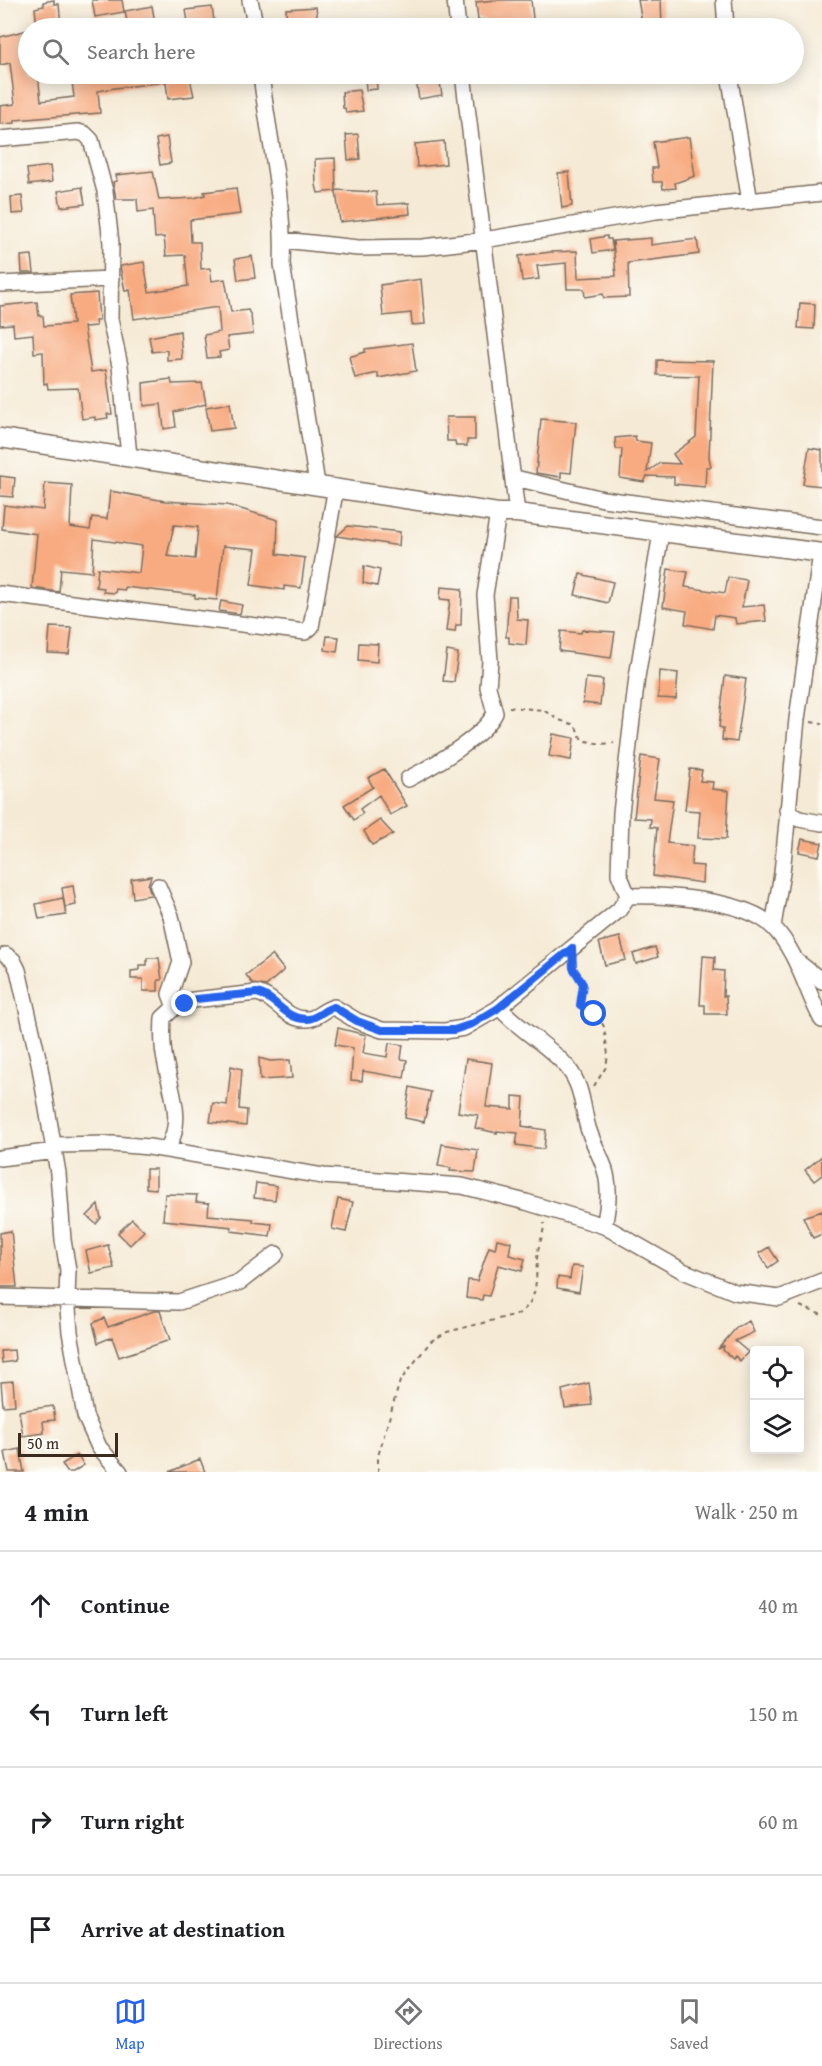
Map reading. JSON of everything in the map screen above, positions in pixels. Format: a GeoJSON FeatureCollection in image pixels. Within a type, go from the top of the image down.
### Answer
{"type":"FeatureCollection","features":[{"type":"Feature","properties":{"kind":"street"},"geometry":{"type":"LineString","coordinates":[[250,0],[254,18]]}},
{"type":"Feature","properties":{"kind":"street"},"geometry":{"type":"LineString","coordinates":[[455,0],[457,18]]}},
{"type":"Feature","properties":{"kind":"street"},"geometry":{"type":"LineString","coordinates":[[724,0],[725,18]]}},
{"type":"Feature","properties":{"kind":"street"},"geometry":{"type":"LineString","coordinates":[[263,84],[277,176],[283,240],[282,264],[317,484]]}},
{"type":"Feature","properties":{"kind":"street"},"geometry":{"type":"LineString","coordinates":[[464,84],[515,478],[517,513]]}},
{"type":"Feature","properties":{"kind":"street"},"geometry":{"type":"LineString","coordinates":[[731,84],[750,202]]}},
{"type":"Feature","properties":{"kind":"street"},"geometry":{"type":"LineString","coordinates":[[0,139],[78,132],[90,137],[105,191],[111,243],[110,319],[120,366],[129,456]]}},
{"type":"Feature","properties":{"kind":"street"},"geometry":{"type":"LineString","coordinates":[[283,240],[358,248],[423,247],[484,240],[656,211],[822,193]]}},
{"type":"Feature","properties":{"kind":"street"},"geometry":{"type":"LineString","coordinates":[[0,284],[111,279]]}},
{"type":"Feature","properties":{"kind":"street"},"geometry":{"type":"LineString","coordinates":[[0,438],[498,513],[517,513],[822,553],[798,709],[782,873],[773,926]]}},
{"type":"Feature","properties":{"kind":"street"},"geometry":{"type":"LineString","coordinates":[[515,478],[603,499],[822,527]]}},
{"type":"Feature","properties":{"kind":"street"},"geometry":{"type":"LineString","coordinates":[[0,594],[305,632],[311,627],[336,487]]}},
{"type":"Feature","properties":{"kind":"street"},"geometry":{"type":"LineString","coordinates":[[408,779],[463,744],[490,720],[495,709],[488,693],[490,661],[486,595],[498,513]]}},
{"type":"Feature","properties":{"kind":"street"},"geometry":{"type":"LineString","coordinates":[[167,1149],[176,1134],[176,1121],[174,1093],[162,1033],[164,1018],[176,1007],[193,1000],[257,993],[266,995],[287,1013],[301,1019],[312,1019],[334,1007],[357,1021],[382,1030],[445,1031],[472,1024],[505,1002],[619,910],[627,896],[619,874],[621,813],[637,677],[661,533]]}},
{"type":"Feature","properties":{"kind":"street"},"geometry":{"type":"LineString","coordinates":[[787,810],[799,819],[822,823]]}},
{"type":"Feature","properties":{"kind":"street"},"geometry":{"type":"LineString","coordinates":[[158,886],[171,915],[181,962],[170,994],[176,1007]]}},
{"type":"Feature","properties":{"kind":"street"},"geometry":{"type":"LineString","coordinates":[[627,896],[682,898],[738,908],[773,926],[793,959],[822,1020]]}},
{"type":"Feature","properties":{"kind":"street"},"geometry":{"type":"LineString","coordinates":[[6,956],[17,965],[54,1148],[68,1270],[66,1298],[74,1362],[85,1416],[99,1447],[120,1472]]}},
{"type":"Feature","properties":{"kind":"street"},"geometry":{"type":"LineString","coordinates":[[793,959],[822,981]]}},
{"type":"Feature","properties":{"kind":"street"},"geometry":{"type":"LineString","coordinates":[[505,1002],[502,1010],[562,1062],[582,1095],[589,1131],[608,1179],[608,1210],[604,1226]]}},
{"type":"Feature","properties":{"kind":"street"},"geometry":{"type":"LineString","coordinates":[[0,1158],[54,1148],[113,1144],[167,1149],[323,1176],[462,1186],[540,1206],[604,1226],[683,1271],[735,1292],[779,1298],[822,1281]]}},
{"type":"Feature","properties":{"kind":"street"},"geometry":{"type":"LineString","coordinates":[[0,1297],[179,1302],[240,1282],[276,1254]]}},
{"type":"Feature","properties":{"kind":"path"},"geometry":{"type":"LineString","coordinates":[[495,709],[505,707],[543,710],[559,720],[575,725],[580,737],[585,741],[630,744]]}},
{"type":"Feature","properties":{"kind":"path"},"geometry":{"type":"LineString","coordinates":[[572,948],[573,968],[583,984],[580,1005],[603,1022],[608,1054],[602,1076],[582,1095]]}},
{"type":"Feature","properties":{"kind":"path"},"geometry":{"type":"LineString","coordinates":[[378,1472],[378,1456],[400,1381],[431,1341],[447,1332],[518,1314],[530,1302],[537,1281],[538,1252],[544,1233],[540,1206]]}},
{"type":"Feature","properties":{"kind":"path"},"geometry":{"type":"LineString","coordinates":[[779,1298],[822,1315]]}},
{"type":"Feature","properties":{"kind":"building"},"geometry":{"type":"Polygon","coordinates":[[[54,0],[54,4],[59,4],[60,18],[36,18],[35,8],[44,6],[43,2],[54,0]]]}},
{"type":"Feature","properties":{"kind":"building"},"geometry":{"type":"Polygon","coordinates":[[[92,0],[122,0],[124,12],[95,17],[92,0]]]}},
{"type":"Feature","properties":{"kind":"building"},"geometry":{"type":"Polygon","coordinates":[[[531,0],[533,18],[478,18],[476,2],[531,0]]]}},
{"type":"Feature","properties":{"kind":"building"},"geometry":{"type":"Polygon","coordinates":[[[638,0],[661,0],[662,18],[641,18],[638,0]]]}},
{"type":"Feature","properties":{"kind":"building"},"geometry":{"type":"Polygon","coordinates":[[[152,6],[154,18],[126,18],[125,11],[152,6]]]}},
{"type":"Feature","properties":{"kind":"building"},"geometry":{"type":"Polygon","coordinates":[[[212,7],[214,18],[187,18],[186,10],[212,7]]]}},
{"type":"Feature","properties":{"kind":"building"},"geometry":{"type":"Polygon","coordinates":[[[316,7],[317,18],[286,18],[286,9],[316,7]]]}},
{"type":"Feature","properties":{"kind":"building"},"geometry":{"type":"Polygon","coordinates":[[[18,32],[18,84],[39,84],[41,101],[74,97],[72,84],[149,84],[98,91],[100,113],[15,120],[15,123],[0,124],[0,106],[15,104],[10,63],[0,65],[0,37],[18,32]]]}},
{"type":"Feature","properties":{"kind":"building"},"geometry":{"type":"Polygon","coordinates":[[[166,84],[191,84],[194,96],[168,99],[166,84]]]}},
{"type":"Feature","properties":{"kind":"building"},"geometry":{"type":"Polygon","coordinates":[[[366,84],[377,84],[377,89],[366,90],[366,84]]]}},
{"type":"Feature","properties":{"kind":"building"},"geometry":{"type":"Polygon","coordinates":[[[417,84],[440,84],[442,95],[419,99],[417,84]]]}},
{"type":"Feature","properties":{"kind":"building"},"geometry":{"type":"Polygon","coordinates":[[[359,90],[363,111],[346,113],[343,108],[342,92],[359,90]]]}},
{"type":"Feature","properties":{"kind":"building"},"geometry":{"type":"Polygon","coordinates":[[[358,134],[360,159],[348,160],[346,135],[358,134]]]}},
{"type":"Feature","properties":{"kind":"building"},"geometry":{"type":"Polygon","coordinates":[[[167,137],[171,163],[160,165],[156,139],[167,137]]]}},
{"type":"Feature","properties":{"kind":"building"},"geometry":{"type":"Polygon","coordinates":[[[689,137],[695,176],[675,183],[676,188],[663,189],[662,182],[653,182],[652,168],[657,168],[653,142],[689,137]]]}},
{"type":"Feature","properties":{"kind":"building"},"geometry":{"type":"Polygon","coordinates":[[[444,141],[446,164],[417,167],[415,144],[444,141]]]}},
{"type":"Feature","properties":{"kind":"building"},"geometry":{"type":"Polygon","coordinates":[[[335,158],[336,190],[376,192],[377,205],[409,203],[410,214],[340,222],[336,191],[318,193],[316,185],[315,159],[335,158]]]}},
{"type":"Feature","properties":{"kind":"building"},"geometry":{"type":"Polygon","coordinates":[[[50,166],[52,182],[29,185],[27,169],[50,166]]]}},
{"type":"Feature","properties":{"kind":"building"},"geometry":{"type":"Polygon","coordinates":[[[153,171],[159,200],[194,198],[205,195],[204,192],[236,188],[240,214],[190,220],[191,242],[200,242],[201,269],[210,268],[212,281],[225,279],[231,312],[248,310],[251,316],[253,334],[227,337],[229,350],[219,352],[220,357],[207,358],[204,335],[220,332],[218,307],[134,319],[130,290],[125,291],[120,266],[144,262],[149,292],[188,286],[185,255],[166,256],[164,237],[155,238],[153,210],[138,212],[137,199],[116,199],[113,182],[117,181],[116,175],[153,171]]]}},
{"type":"Feature","properties":{"kind":"building"},"geometry":{"type":"Polygon","coordinates":[[[569,172],[572,206],[562,208],[558,173],[569,172]]]}},
{"type":"Feature","properties":{"kind":"building"},"geometry":{"type":"Polygon","coordinates":[[[82,187],[85,204],[61,207],[58,191],[82,187]]]}},
{"type":"Feature","properties":{"kind":"building"},"geometry":{"type":"Polygon","coordinates":[[[22,196],[24,213],[12,214],[11,197],[22,196]]]}},
{"type":"Feature","properties":{"kind":"building"},"geometry":{"type":"Polygon","coordinates":[[[607,236],[607,239],[611,239],[613,250],[593,253],[591,239],[607,236]]]}},
{"type":"Feature","properties":{"kind":"building"},"geometry":{"type":"Polygon","coordinates":[[[651,238],[651,245],[697,239],[699,254],[628,263],[629,297],[604,298],[603,294],[585,297],[584,289],[567,289],[566,263],[537,266],[539,279],[522,281],[519,256],[551,252],[577,251],[578,278],[616,276],[613,241],[651,238]]]}},
{"type":"Feature","properties":{"kind":"building"},"geometry":{"type":"Polygon","coordinates":[[[32,255],[34,273],[22,273],[21,256],[32,255]]]}},
{"type":"Feature","properties":{"kind":"building"},"geometry":{"type":"Polygon","coordinates":[[[252,256],[255,278],[238,280],[235,259],[252,256]]]}},
{"type":"Feature","properties":{"kind":"building"},"geometry":{"type":"Polygon","coordinates":[[[421,279],[425,324],[412,325],[411,313],[383,316],[380,285],[421,279]]]}},
{"type":"Feature","properties":{"kind":"building"},"geometry":{"type":"Polygon","coordinates":[[[97,293],[99,320],[95,321],[96,326],[84,327],[91,372],[106,370],[112,414],[107,414],[108,418],[95,420],[95,417],[82,419],[78,388],[48,389],[47,383],[44,384],[43,352],[34,353],[33,334],[14,336],[13,324],[0,325],[0,306],[37,302],[39,316],[43,316],[44,326],[73,324],[70,295],[97,293]]]}},
{"type":"Feature","properties":{"kind":"building"},"geometry":{"type":"Polygon","coordinates":[[[800,303],[815,304],[814,329],[798,328],[800,303]]]}},
{"type":"Feature","properties":{"kind":"building"},"geometry":{"type":"Polygon","coordinates":[[[180,331],[182,359],[167,360],[167,350],[152,352],[149,337],[180,331]]]}},
{"type":"Feature","properties":{"kind":"building"},"geometry":{"type":"Polygon","coordinates":[[[412,343],[416,371],[378,378],[378,373],[355,378],[349,357],[365,352],[365,349],[412,343]]]}},
{"type":"Feature","properties":{"kind":"building"},"geometry":{"type":"Polygon","coordinates":[[[657,360],[713,361],[709,457],[711,467],[706,467],[705,487],[674,484],[674,477],[647,476],[644,482],[620,478],[622,449],[616,449],[615,438],[635,436],[636,441],[651,443],[647,472],[660,463],[680,464],[673,454],[696,437],[699,376],[657,375],[657,360]]]}},
{"type":"Feature","properties":{"kind":"building"},"geometry":{"type":"Polygon","coordinates":[[[171,379],[172,384],[202,383],[206,404],[174,412],[176,427],[164,429],[161,404],[144,406],[143,383],[171,379]]]}},
{"type":"Feature","properties":{"kind":"building"},"geometry":{"type":"Polygon","coordinates":[[[230,403],[234,428],[210,431],[206,407],[230,403]]]}},
{"type":"Feature","properties":{"kind":"building"},"geometry":{"type":"Polygon","coordinates":[[[446,417],[475,417],[475,440],[467,440],[467,446],[456,446],[455,441],[447,441],[446,417]]]}},
{"type":"Feature","properties":{"kind":"building"},"geometry":{"type":"Polygon","coordinates":[[[541,419],[576,422],[571,473],[561,472],[561,477],[536,473],[541,419]]]}},
{"type":"Feature","properties":{"kind":"building"},"geometry":{"type":"Polygon","coordinates":[[[809,448],[822,450],[822,486],[803,484],[809,448]]]}},
{"type":"Feature","properties":{"kind":"building"},"geometry":{"type":"Polygon","coordinates":[[[0,476],[15,478],[13,497],[0,496],[0,476]]]}},
{"type":"Feature","properties":{"kind":"building"},"geometry":{"type":"Polygon","coordinates":[[[45,483],[72,485],[70,527],[90,530],[92,517],[107,519],[110,491],[165,501],[227,505],[278,520],[277,554],[305,558],[301,588],[284,586],[284,590],[251,585],[256,549],[223,546],[217,600],[195,598],[195,595],[125,587],[125,590],[116,589],[115,593],[103,592],[104,588],[96,587],[98,568],[139,573],[142,546],[94,539],[92,572],[61,569],[59,592],[32,588],[37,534],[2,529],[4,505],[43,510],[45,483]],[[174,525],[167,556],[195,559],[198,527],[174,525]]]}},
{"type":"Feature","properties":{"kind":"building"},"geometry":{"type":"Polygon","coordinates":[[[348,526],[400,532],[399,546],[337,536],[348,526]]]}},
{"type":"Feature","properties":{"kind":"building"},"geometry":{"type":"Polygon","coordinates":[[[364,566],[380,570],[377,586],[363,583],[364,566]]]}},
{"type":"Feature","properties":{"kind":"building"},"geometry":{"type":"Polygon","coordinates":[[[668,569],[688,572],[685,587],[725,593],[728,577],[747,580],[742,607],[764,605],[766,621],[736,624],[735,618],[715,615],[713,629],[685,624],[687,611],[663,607],[668,569]]]}},
{"type":"Feature","properties":{"kind":"building"},"geometry":{"type":"Polygon","coordinates":[[[580,574],[613,582],[608,603],[575,595],[580,574]]]}},
{"type":"Feature","properties":{"kind":"building"},"geometry":{"type":"Polygon","coordinates":[[[441,587],[462,589],[461,625],[456,625],[455,632],[446,631],[450,600],[440,599],[441,587]]]}},
{"type":"Feature","properties":{"kind":"building"},"geometry":{"type":"Polygon","coordinates":[[[509,596],[516,596],[517,619],[528,620],[526,645],[509,643],[509,637],[506,637],[509,596]]]}},
{"type":"Feature","properties":{"kind":"building"},"geometry":{"type":"Polygon","coordinates":[[[221,601],[242,605],[240,614],[219,611],[221,601]]]}},
{"type":"Feature","properties":{"kind":"building"},"geometry":{"type":"Polygon","coordinates":[[[50,627],[72,628],[69,654],[48,653],[50,627]]]}},
{"type":"Feature","properties":{"kind":"building"},"geometry":{"type":"Polygon","coordinates":[[[582,630],[615,632],[611,658],[559,651],[561,631],[581,633],[582,630]]]}},
{"type":"Feature","properties":{"kind":"building"},"geometry":{"type":"Polygon","coordinates":[[[327,636],[339,637],[337,652],[325,650],[327,636]]]}},
{"type":"Feature","properties":{"kind":"building"},"geometry":{"type":"Polygon","coordinates":[[[359,643],[378,644],[377,662],[358,660],[359,643]]]}},
{"type":"Feature","properties":{"kind":"building"},"geometry":{"type":"Polygon","coordinates":[[[447,651],[458,653],[454,682],[443,681],[447,651]]]}},
{"type":"Feature","properties":{"kind":"building"},"geometry":{"type":"Polygon","coordinates":[[[660,671],[678,673],[676,699],[658,698],[660,671]]]}},
{"type":"Feature","properties":{"kind":"building"},"geometry":{"type":"Polygon","coordinates":[[[725,676],[746,679],[737,742],[722,740],[723,728],[719,727],[725,676]]]}},
{"type":"Feature","properties":{"kind":"building"},"geometry":{"type":"Polygon","coordinates":[[[586,678],[603,680],[600,705],[583,703],[586,678]]]}},
{"type":"Feature","properties":{"kind":"building"},"geometry":{"type":"Polygon","coordinates":[[[553,734],[574,738],[571,760],[549,756],[553,734]]]}},
{"type":"Feature","properties":{"kind":"building"},"geometry":{"type":"Polygon","coordinates":[[[641,756],[660,759],[654,798],[673,800],[667,843],[693,846],[691,865],[703,866],[702,883],[653,876],[657,828],[650,827],[651,819],[634,818],[641,756]]]}},
{"type":"Feature","properties":{"kind":"building"},"geometry":{"type":"Polygon","coordinates":[[[384,769],[407,806],[390,815],[379,795],[360,809],[363,813],[354,820],[344,805],[373,787],[368,778],[384,769]]]}},
{"type":"Feature","properties":{"kind":"building"},"geometry":{"type":"Polygon","coordinates":[[[690,769],[702,770],[700,781],[713,782],[712,789],[729,791],[726,839],[698,838],[700,811],[685,810],[690,769]]]}},
{"type":"Feature","properties":{"kind":"building"},"geometry":{"type":"Polygon","coordinates":[[[380,820],[393,834],[372,845],[364,831],[380,820]]]}},
{"type":"Feature","properties":{"kind":"building"},"geometry":{"type":"Polygon","coordinates":[[[802,839],[822,843],[819,856],[799,852],[802,839]]]}},
{"type":"Feature","properties":{"kind":"building"},"geometry":{"type":"Polygon","coordinates":[[[151,876],[148,885],[151,895],[133,898],[131,879],[151,876]]]}},
{"type":"Feature","properties":{"kind":"building"},"geometry":{"type":"Polygon","coordinates":[[[73,886],[76,905],[65,907],[62,888],[73,886]]]}},
{"type":"Feature","properties":{"kind":"building"},"geometry":{"type":"Polygon","coordinates":[[[63,898],[66,915],[39,919],[36,904],[63,898]]]}},
{"type":"Feature","properties":{"kind":"building"},"geometry":{"type":"Polygon","coordinates":[[[620,937],[626,960],[605,965],[599,942],[620,937]]]}},
{"type":"Feature","properties":{"kind":"building"},"geometry":{"type":"Polygon","coordinates":[[[655,947],[658,957],[636,964],[633,954],[655,947]]]}},
{"type":"Feature","properties":{"kind":"building"},"geometry":{"type":"Polygon","coordinates":[[[272,955],[284,970],[266,986],[253,984],[246,975],[272,955]]]}},
{"type":"Feature","properties":{"kind":"building"},"geometry":{"type":"Polygon","coordinates":[[[703,956],[715,957],[714,970],[724,971],[723,996],[726,996],[727,1014],[705,1014],[705,1005],[700,1005],[703,956]]]}},
{"type":"Feature","properties":{"kind":"building"},"geometry":{"type":"Polygon","coordinates":[[[147,958],[159,958],[162,980],[158,980],[158,991],[143,991],[143,979],[131,979],[131,971],[139,970],[139,965],[147,965],[147,958]]]}},
{"type":"Feature","properties":{"kind":"building"},"geometry":{"type":"Polygon","coordinates":[[[338,1028],[366,1035],[363,1053],[387,1057],[389,1043],[403,1045],[401,1059],[407,1060],[404,1078],[363,1071],[362,1081],[351,1080],[353,1048],[335,1045],[338,1028]]]}},
{"type":"Feature","properties":{"kind":"building"},"geometry":{"type":"Polygon","coordinates":[[[259,1058],[270,1061],[290,1060],[292,1078],[260,1080],[259,1058]]]}},
{"type":"Feature","properties":{"kind":"building"},"geometry":{"type":"Polygon","coordinates":[[[466,1059],[492,1063],[486,1107],[513,1109],[513,1096],[524,1097],[522,1126],[546,1130],[544,1149],[516,1145],[518,1133],[497,1131],[497,1133],[475,1128],[478,1115],[458,1112],[466,1059]]]}},
{"type":"Feature","properties":{"kind":"building"},"geometry":{"type":"Polygon","coordinates":[[[231,1066],[242,1069],[239,1109],[247,1110],[246,1126],[210,1122],[213,1103],[227,1105],[231,1066]]]}},
{"type":"Feature","properties":{"kind":"building"},"geometry":{"type":"Polygon","coordinates":[[[410,1087],[431,1092],[424,1122],[405,1118],[410,1087]]]}},
{"type":"Feature","properties":{"kind":"building"},"geometry":{"type":"Polygon","coordinates":[[[442,1144],[478,1150],[475,1172],[450,1171],[451,1168],[438,1166],[442,1144]]]}},
{"type":"Feature","properties":{"kind":"building"},"geometry":{"type":"Polygon","coordinates":[[[822,1156],[822,1175],[814,1181],[805,1170],[822,1156]]]}},
{"type":"Feature","properties":{"kind":"building"},"geometry":{"type":"Polygon","coordinates":[[[146,1169],[156,1169],[156,1189],[146,1188],[146,1169]]]}},
{"type":"Feature","properties":{"kind":"building"},"geometry":{"type":"Polygon","coordinates":[[[256,1183],[277,1186],[275,1200],[254,1198],[256,1183]]]}},
{"type":"Feature","properties":{"kind":"building"},"geometry":{"type":"Polygon","coordinates":[[[165,1194],[197,1195],[196,1202],[209,1203],[208,1215],[253,1219],[253,1222],[272,1224],[270,1236],[231,1231],[232,1227],[163,1220],[165,1194]]]}},
{"type":"Feature","properties":{"kind":"building"},"geometry":{"type":"Polygon","coordinates":[[[338,1199],[353,1202],[346,1232],[332,1229],[338,1199]]]}},
{"type":"Feature","properties":{"kind":"building"},"geometry":{"type":"Polygon","coordinates":[[[98,1205],[101,1218],[96,1224],[87,1216],[98,1205]]]}},
{"type":"Feature","properties":{"kind":"building"},"geometry":{"type":"Polygon","coordinates":[[[822,1211],[822,1234],[813,1238],[803,1217],[822,1211]]]}},
{"type":"Feature","properties":{"kind":"building"},"geometry":{"type":"Polygon","coordinates":[[[132,1219],[144,1231],[130,1245],[118,1233],[132,1219]]]}},
{"type":"Feature","properties":{"kind":"building"},"geometry":{"type":"Polygon","coordinates":[[[11,1231],[17,1287],[0,1287],[0,1233],[11,1231]]]}},
{"type":"Feature","properties":{"kind":"building"},"geometry":{"type":"Polygon","coordinates":[[[497,1239],[511,1242],[509,1255],[525,1259],[522,1271],[498,1265],[489,1296],[483,1295],[482,1300],[466,1298],[468,1280],[477,1281],[489,1247],[495,1249],[497,1239]]]}},
{"type":"Feature","properties":{"kind":"building"},"geometry":{"type":"Polygon","coordinates":[[[108,1245],[114,1268],[91,1273],[86,1251],[108,1245]]]}},
{"type":"Feature","properties":{"kind":"building"},"geometry":{"type":"Polygon","coordinates":[[[769,1247],[778,1261],[768,1268],[759,1253],[769,1247]]]}},
{"type":"Feature","properties":{"kind":"building"},"geometry":{"type":"Polygon","coordinates":[[[572,1266],[583,1267],[579,1292],[557,1288],[558,1277],[570,1279],[572,1266]]]}},
{"type":"Feature","properties":{"kind":"building"},"geometry":{"type":"Polygon","coordinates":[[[160,1311],[170,1340],[119,1357],[112,1337],[98,1343],[93,1323],[104,1318],[108,1327],[160,1311]]]}},
{"type":"Feature","properties":{"kind":"building"},"geometry":{"type":"Polygon","coordinates":[[[749,1321],[754,1332],[735,1341],[748,1352],[740,1361],[735,1356],[733,1359],[723,1350],[724,1346],[718,1349],[737,1327],[749,1321]]]}},
{"type":"Feature","properties":{"kind":"building"},"geometry":{"type":"Polygon","coordinates":[[[14,1350],[15,1361],[2,1363],[1,1351],[14,1350]]]}},
{"type":"Feature","properties":{"kind":"building"},"geometry":{"type":"Polygon","coordinates":[[[13,1381],[15,1405],[3,1406],[1,1382],[13,1381]]]}},
{"type":"Feature","properties":{"kind":"building"},"geometry":{"type":"Polygon","coordinates":[[[589,1383],[592,1405],[565,1408],[562,1390],[589,1383]]]}},
{"type":"Feature","properties":{"kind":"building"},"geometry":{"type":"Polygon","coordinates":[[[53,1406],[55,1420],[43,1421],[44,1433],[23,1436],[19,1411],[53,1406]]]}},
{"type":"Feature","properties":{"kind":"building"},"geometry":{"type":"Polygon","coordinates":[[[20,1449],[24,1472],[9,1472],[5,1452],[20,1449]]]}},
{"type":"Feature","properties":{"kind":"building"},"geometry":{"type":"Polygon","coordinates":[[[77,1455],[84,1465],[73,1472],[67,1472],[62,1464],[77,1455]]]}},
{"type":"Feature","properties":{"kind":"building"},"geometry":{"type":"Polygon","coordinates":[[[200,1459],[205,1472],[169,1472],[200,1459]]]}},
{"type":"Feature","properties":{"kind":"route"},"geometry":{"type":"LineString","coordinates":[[185,1004],[196,999],[219,999],[261,993],[287,1013],[301,1019],[312,1019],[334,1007],[348,1017],[382,1030],[454,1030],[464,1028],[487,1016],[572,948],[573,968],[583,984],[580,1005],[594,1014]]}}]}
